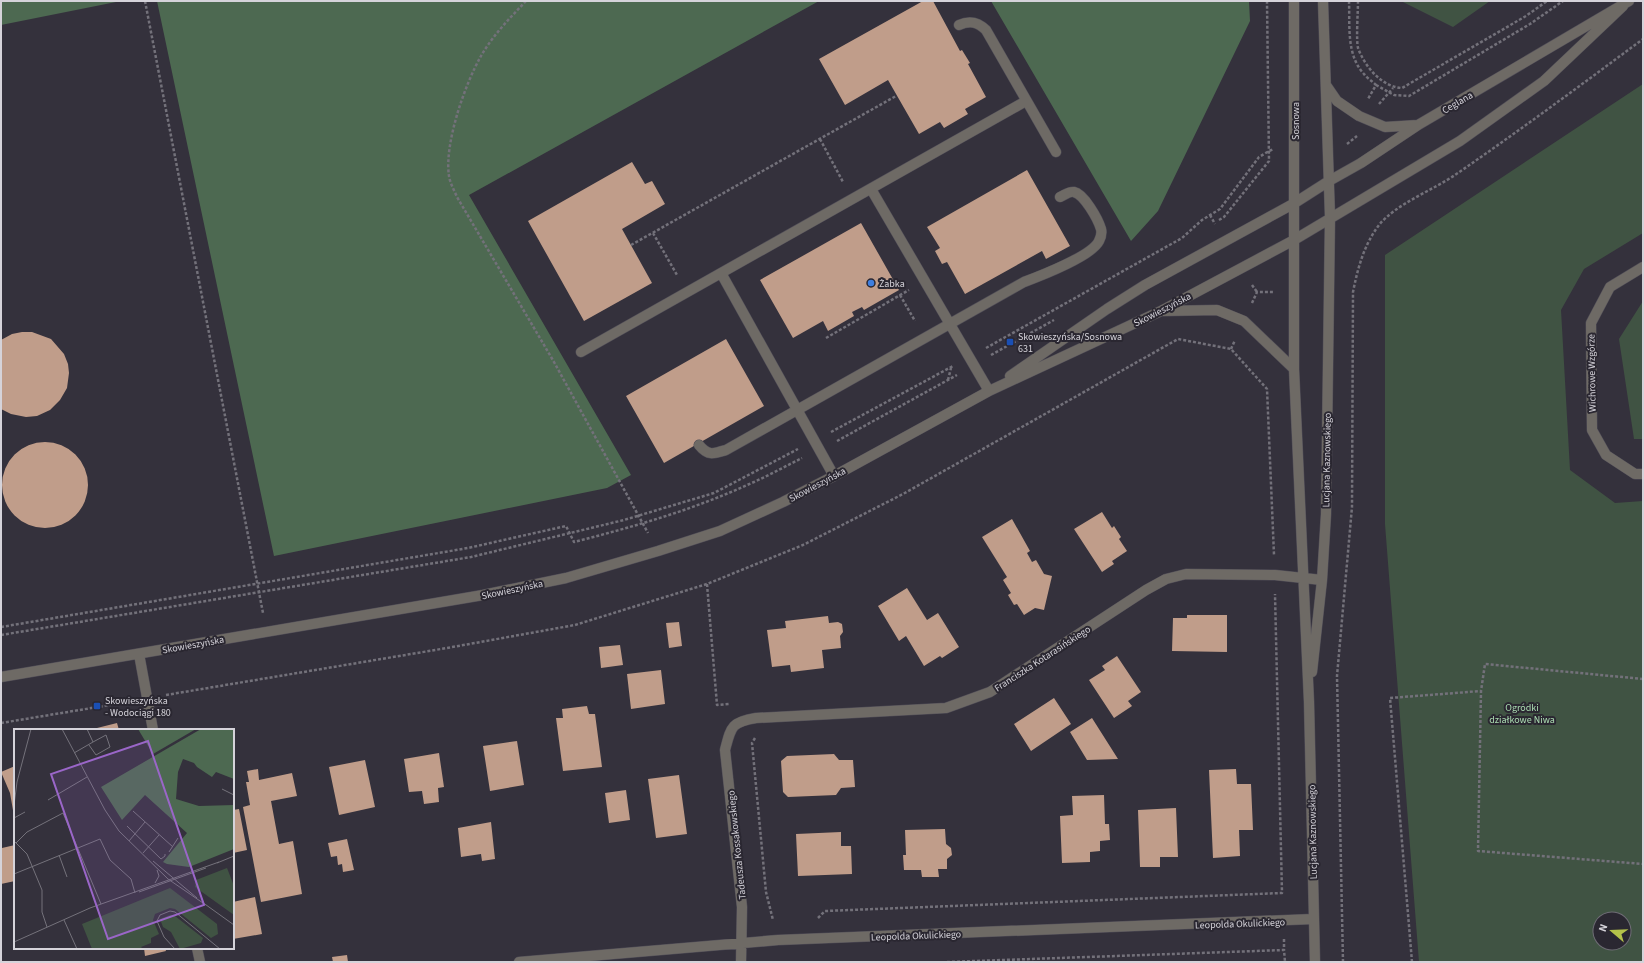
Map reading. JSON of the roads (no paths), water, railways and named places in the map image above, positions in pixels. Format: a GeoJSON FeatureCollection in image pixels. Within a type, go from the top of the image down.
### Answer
{"type":"FeatureCollection","features":[{"type":"Feature","properties":{"kind":"street","name":"Sosnowa"},"geometry":{"type":"LineString","coordinates":[[1294,1],[1294,240]]}},
{"type":"Feature","properties":{"kind":"street"},"geometry":{"type":"LineString","coordinates":[[1323,1],[1330,217]]}},
{"type":"Feature","properties":{"kind":"street","name":"Ceglana"},"geometry":{"type":"LineString","coordinates":[[1293,204],[1361,163],[1418,125],[1626,3]]}},
{"type":"Feature","properties":{"kind":"street","name":"Ceglana"},"geometry":{"type":"LineString","coordinates":[[1330,217],[1460,141],[1544,81],[1626,3]]}},
{"type":"Feature","properties":{"kind":"street"},"geometry":{"type":"LineString","coordinates":[[959,25],[965,22],[973,22],[980,24],[986,30],[1056,152]]}},
{"type":"Feature","properties":{"kind":"street"},"geometry":{"type":"LineString","coordinates":[[1326,85],[1337,101],[1363,118],[1385,127],[1418,125]]}},
{"type":"Feature","properties":{"kind":"street"},"geometry":{"type":"LineString","coordinates":[[581,352],[1026,101]]}},
{"type":"Feature","properties":{"kind":"street"},"geometry":{"type":"LineString","coordinates":[[872,189],[988,391]]}},
{"type":"Feature","properties":{"kind":"street"},"geometry":{"type":"LineString","coordinates":[[698,445],[704,451],[713,454],[726,450],[1024,282],[1051,271],[1092,249],[1099,242],[1101,234],[1100,228],[1085,198],[1074,192],[1068,192],[1060,197]]}},
{"type":"Feature","properties":{"kind":"street","name":"Skowieszyńska"},"geometry":{"type":"LineString","coordinates":[[988,391],[1107,309],[1145,286],[1293,204]]}},
{"type":"Feature","properties":{"kind":"street","name":"Skowieszyńska"},"geometry":{"type":"LineString","coordinates":[[1,677],[491,593],[566,578],[720,531],[783,502],[834,476],[988,391],[1161,311],[1294,240],[1330,217]]}},
{"type":"Feature","properties":{"kind":"street","name":"Lucjana Kaznowskiego"},"geometry":{"type":"LineString","coordinates":[[1309,702],[1322,580],[1326,514],[1330,217]]}},
{"type":"Feature","properties":{"kind":"street","name":"Lucjana Kaznowskiego"},"geometry":{"type":"LineString","coordinates":[[1294,240],[1294,369],[1302,578],[1309,702],[1314,962]]}},
{"type":"Feature","properties":{"kind":"street","name":"Wichrowe Wzgórze"},"geometry":{"type":"LineString","coordinates":[[1643,267],[1610,287],[1591,323],[1592,430],[1606,455],[1635,474],[1643,474]]}},
{"type":"Feature","properties":{"kind":"street"},"geometry":{"type":"LineString","coordinates":[[721,273],[834,476]]}},
{"type":"Feature","properties":{"kind":"street"},"geometry":{"type":"LineString","coordinates":[[1161,311],[1217,310],[1244,321],[1294,369]]}},
{"type":"Feature","properties":{"kind":"street","name":"Franciszka Kotarasińskiego"},"geometry":{"type":"LineString","coordinates":[[730,729],[741,720],[756,718],[946,708],[990,692],[1146,590],[1166,579],[1186,574],[1275,575],[1322,580]]}},
{"type":"Feature","properties":{"kind":"street"},"geometry":{"type":"LineString","coordinates":[[139,654],[153,729]]}},
{"type":"Feature","properties":{"kind":"street","name":"Tadeusza Kossakowskiego"},"geometry":{"type":"LineString","coordinates":[[730,729],[725,750],[742,907],[741,962]]}},
{"type":"Feature","properties":{"kind":"street","name":"Leopolda Okulickiego"},"geometry":{"type":"LineString","coordinates":[[519,962],[778,940],[1313,919]]}},
{"type":"Feature","properties":{"kind":"street"},"geometry":{"type":"LineString","coordinates":[[197,949],[200,962]]}},
{"type":"Feature","properties":{"kind":"place","name":"Żabka"},"geometry":{"type":"Point","coordinates":[871,283]}},
{"type":"Feature","properties":{"kind":"place","name":"Skowieszyńska/Sosnowa 631"},"geometry":{"type":"Point","coordinates":[1010,342]}},
{"type":"Feature","properties":{"kind":"place","name":"Skowieszyńska - Wodociągi 180"},"geometry":{"type":"Point","coordinates":[97,706]}},
{"type":"Feature","properties":{"kind":"park label","name":"Ogródki działkowe Niwa"},"geometry":{"type":"Point","coordinates":[1522,712]}}]}
